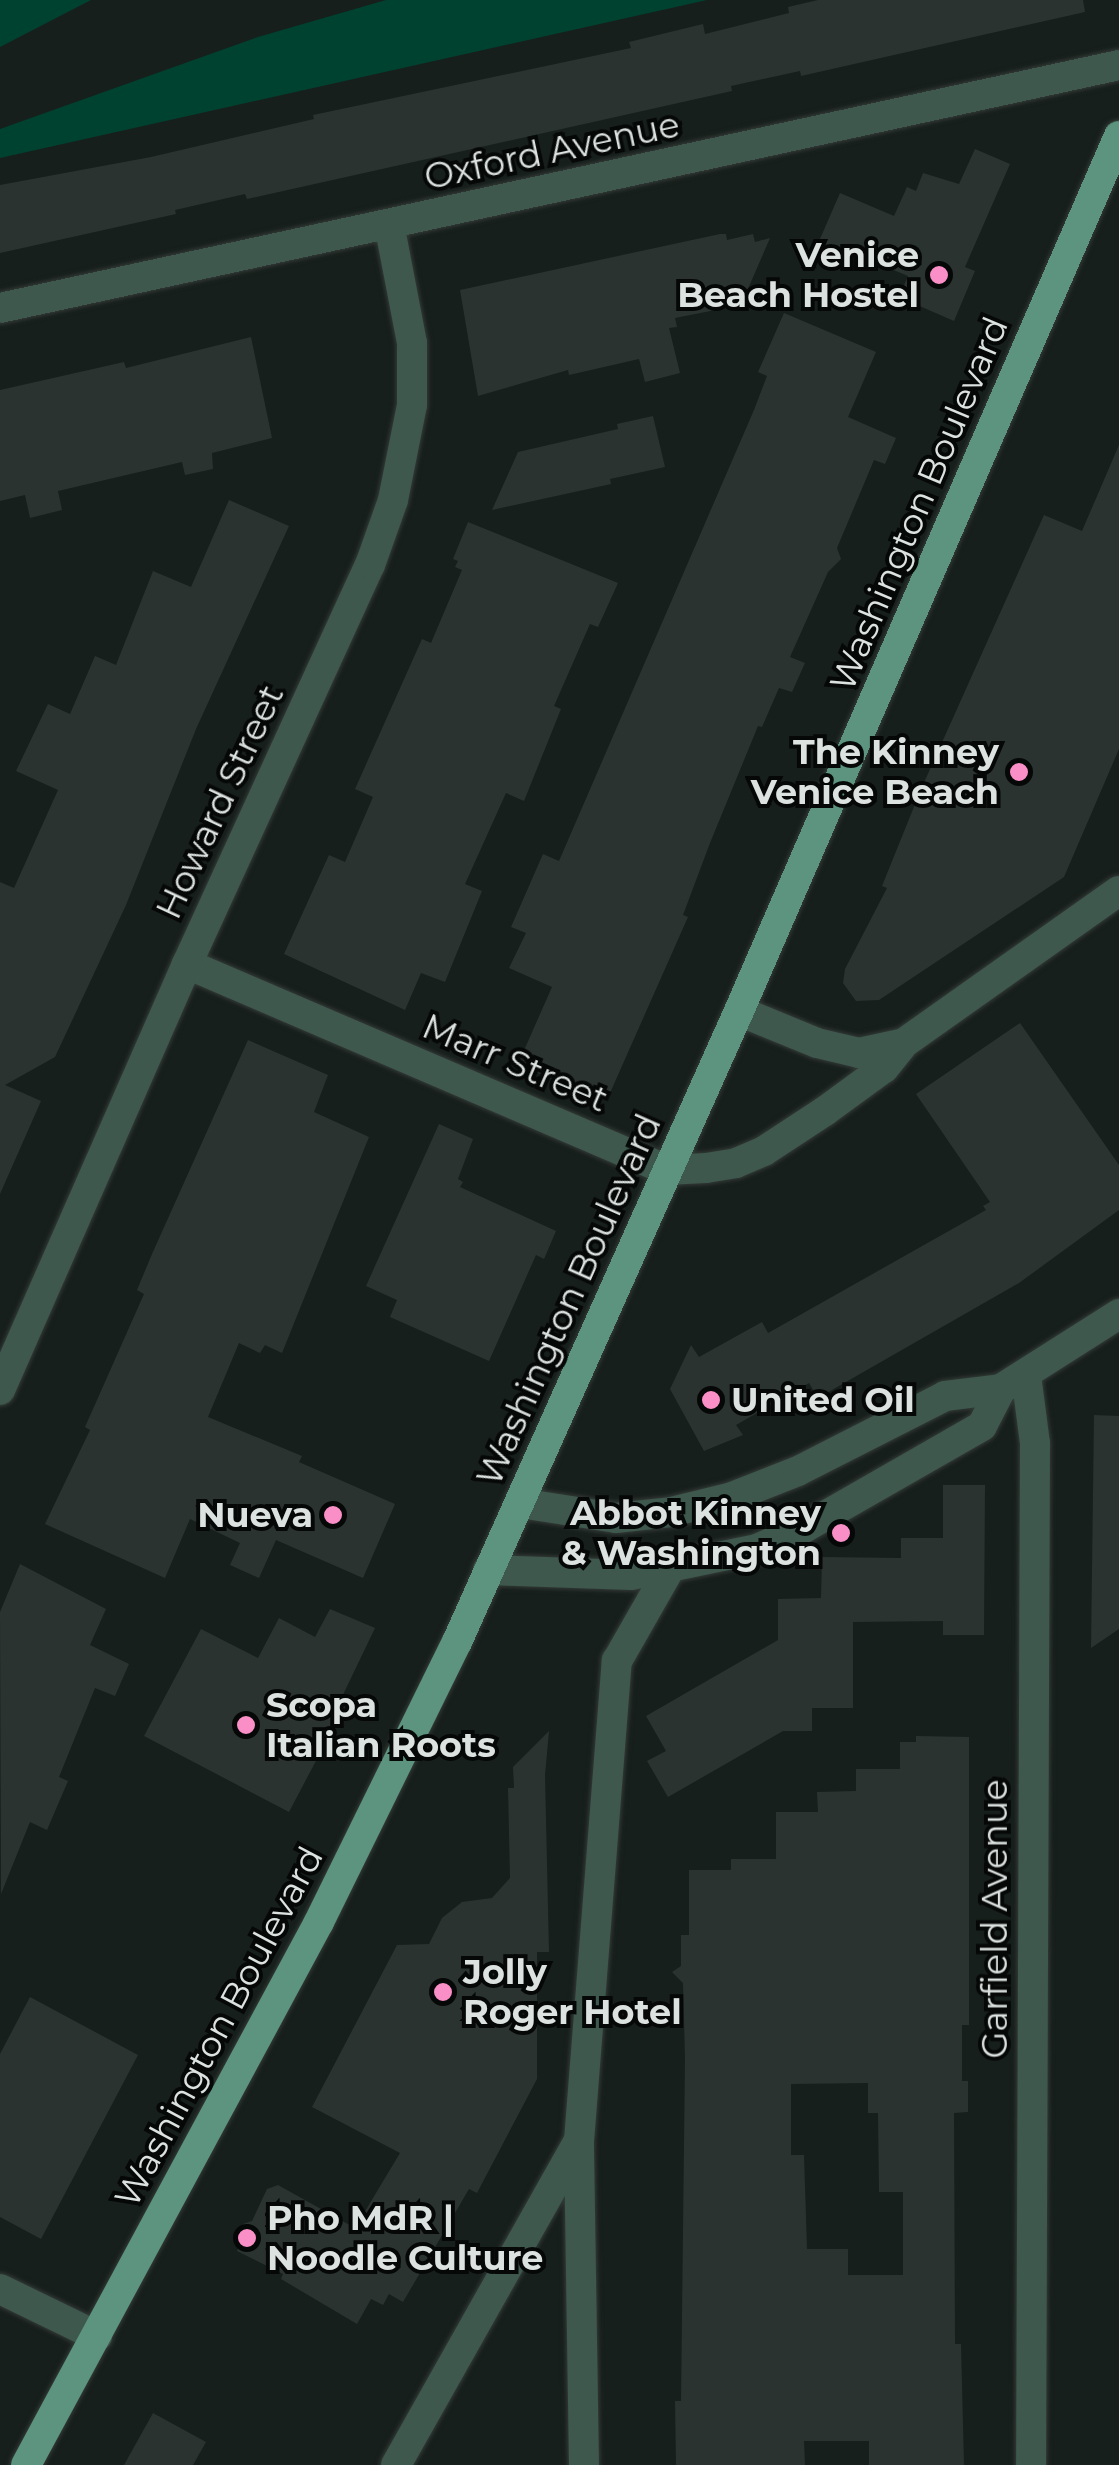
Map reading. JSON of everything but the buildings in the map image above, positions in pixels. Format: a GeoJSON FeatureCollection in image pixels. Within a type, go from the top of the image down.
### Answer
{"type":"FeatureCollection","features":[{"type":"Feature","properties":{"kind":"main road","name":"Washington Boulevard"},"geometry":{"type":"LineString","coordinates":[[26,2465],[318,1922],[520,1504],[1119,136]]}},
{"type":"Feature","properties":{"kind":"street","name":"Oxford Avenue"},"geometry":{"type":"LineString","coordinates":[[0,308],[1119,65]]}},
{"type":"Feature","properties":{"kind":"street","name":"Howard Street"},"geometry":{"type":"LineString","coordinates":[[0,1390],[187,964],[370,565],[394,500],[412,405],[412,342],[389,224]]}},
{"type":"Feature","properties":{"kind":"street","name":"Marr Street"},"geometry":{"type":"LineString","coordinates":[[187,964],[666,1170],[736,1163],[764,1151],[854,1092],[904,1043],[1119,891]]}},
{"type":"Feature","properties":{"kind":"street","name":"Marr Street"},"geometry":{"type":"LineString","coordinates":[[739,1011],[817,1043],[859,1052],[904,1043]]}},
{"type":"Feature","properties":{"kind":"street"},"geometry":{"type":"LineString","coordinates":[[520,1504],[616,1518],[732,1498],[798,1471],[945,1396],[1013,1382],[1119,1314]]}},
{"type":"Feature","properties":{"kind":"street"},"geometry":{"type":"LineString","coordinates":[[488,1570],[631,1575],[757,1550],[804,1528],[982,1426],[1013,1382]]}},
{"type":"Feature","properties":{"kind":"street","name":"Garfield Avenue"},"geometry":{"type":"LineString","coordinates":[[1013,1382],[1035,1443],[1031,2465]]}},
{"type":"Feature","properties":{"kind":"street"},"geometry":{"type":"LineString","coordinates":[[584,2465],[578,2141],[617,1661],[670,1570]]}},
{"type":"Feature","properties":{"kind":"street"},"geometry":{"type":"LineString","coordinates":[[396,2465],[578,2141]]}},
{"type":"Feature","properties":{"kind":"street"},"geometry":{"type":"LineString","coordinates":[[0,2289],[97,2336]]}},
{"type":"Feature","properties":{"kind":"green space"},"geometry":{"type":"Polygon","coordinates":[[[0,0],[91,0],[0,47],[0,0]]]}},
{"type":"Feature","properties":{"kind":"green space"},"geometry":{"type":"Polygon","coordinates":[[[386,0],[707,0],[0,158],[0,129],[258,37],[386,0]]]}},
{"type":"Feature","properties":{"kind":"place","name":"Venice Beach Hostel"},"geometry":{"type":"Point","coordinates":[939,275]}},
{"type":"Feature","properties":{"kind":"place","name":"The Kinney Venice Beach"},"geometry":{"type":"Point","coordinates":[1019,772]}},
{"type":"Feature","properties":{"kind":"place","name":"United Oil"},"geometry":{"type":"Point","coordinates":[711,1400]}},
{"type":"Feature","properties":{"kind":"place","name":"Nueva"},"geometry":{"type":"Point","coordinates":[333,1515]}},
{"type":"Feature","properties":{"kind":"place","name":"Abbot Kinney & Washington"},"geometry":{"type":"Point","coordinates":[841,1533]}},
{"type":"Feature","properties":{"kind":"place","name":"Scopa Italian Roots"},"geometry":{"type":"Point","coordinates":[246,1725]}},
{"type":"Feature","properties":{"kind":"place","name":"Jolly Roger Hotel"},"geometry":{"type":"Point","coordinates":[443,1992]}},
{"type":"Feature","properties":{"kind":"place","name":"Pho MdR | Noodle Culture"},"geometry":{"type":"Point","coordinates":[247,2238]}}]}
